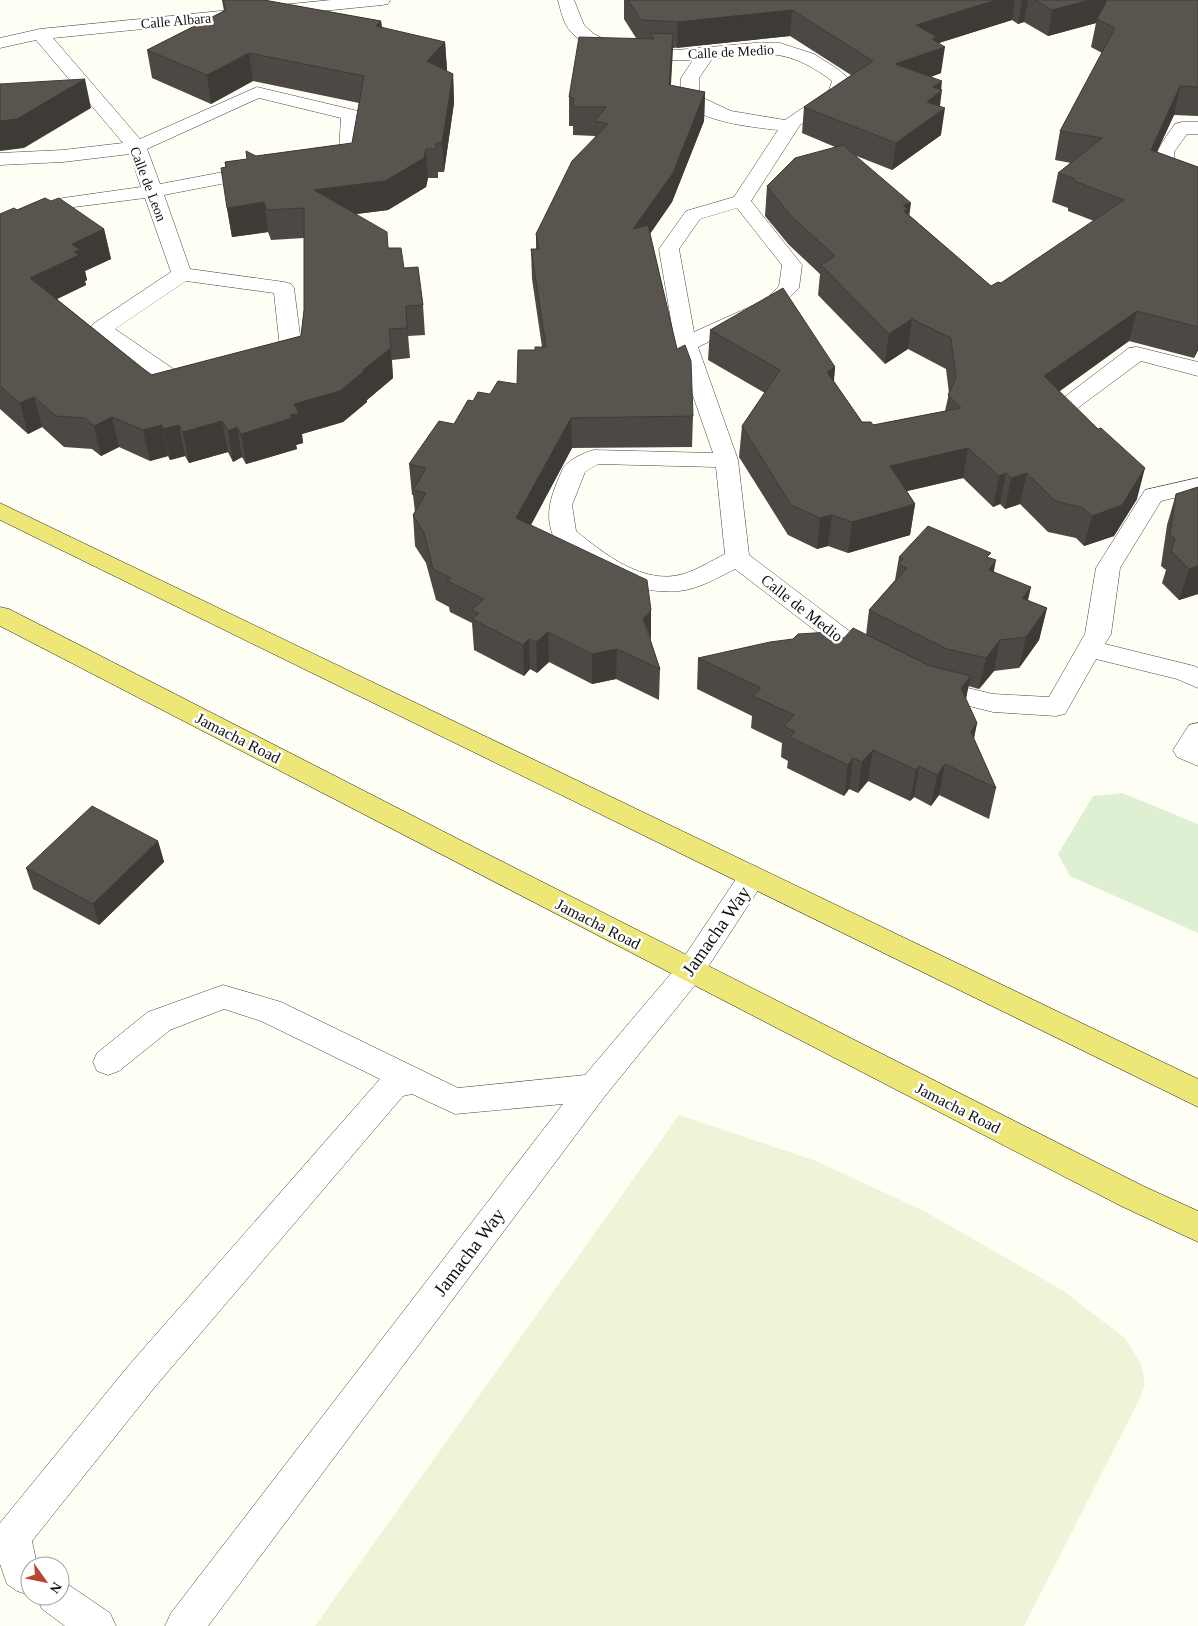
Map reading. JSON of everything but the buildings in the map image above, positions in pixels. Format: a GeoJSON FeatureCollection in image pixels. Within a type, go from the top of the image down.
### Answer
{"type":"FeatureCollection","features":[{"type":"Feature","properties":{"kind":"main road"},"geometry":{"type":"LineString","coordinates":[[0,511],[1198,1094]]}},
{"type":"Feature","properties":{"kind":"main road","name":"Jamacha Road"},"geometry":{"type":"LineString","coordinates":[[0,615],[690,971],[1132,1196],[1198,1227]]}},
{"type":"Feature","properties":{"kind":"street"},"geometry":{"type":"LineString","coordinates":[[192,0],[198,20]]}},
{"type":"Feature","properties":{"kind":"street","name":"Calle Albara"},"geometry":{"type":"LineString","coordinates":[[0,43],[40,34],[198,20],[382,0]]}},
{"type":"Feature","properties":{"kind":"street","name":"Calle de Medio"},"geometry":{"type":"LineString","coordinates":[[566,0],[577,28],[595,41],[608,47],[644,54],[706,55],[769,48],[785,50],[816,61],[841,80],[837,93],[793,120],[741,201]]}},
{"type":"Feature","properties":{"kind":"street","name":"Calle de Leon"},"geometry":{"type":"LineString","coordinates":[[40,34],[137,147],[182,274]]}},
{"type":"Feature","properties":{"kind":"street"},"geometry":{"type":"LineString","coordinates":[[706,55],[690,78],[690,98],[704,109],[721,116],[789,126]]}},
{"type":"Feature","properties":{"kind":"street"},"geometry":{"type":"LineString","coordinates":[[0,159],[64,156],[137,147],[257,92],[351,115],[348,154],[309,161]]}},
{"type":"Feature","properties":{"kind":"street"},"geometry":{"type":"LineString","coordinates":[[1198,128],[1182,128],[1165,152],[1167,176],[1198,192]]}},
{"type":"Feature","properties":{"kind":"street"},"geometry":{"type":"LineString","coordinates":[[0,232],[70,202],[152,191],[280,167]]}},
{"type":"Feature","properties":{"kind":"street"},"geometry":{"type":"LineString","coordinates":[[686,344],[772,304],[789,288],[792,265],[741,201],[693,215],[669,250],[686,344],[727,460],[737,558],[682,583],[646,582],[595,560],[564,534],[560,505],[575,468],[594,457],[727,460]]}},
{"type":"Feature","properties":{"kind":"street"},"geometry":{"type":"LineString","coordinates":[[182,274],[284,288],[291,351],[189,389],[100,329],[182,274]]}},
{"type":"Feature","properties":{"kind":"street"},"geometry":{"type":"LineString","coordinates":[[1097,443],[1062,410],[1137,353],[1198,369]]}},
{"type":"Feature","properties":{"kind":"street"},"geometry":{"type":"LineString","coordinates":[[910,678],[934,690],[994,703],[1056,707],[1093,641],[1108,568],[1146,488],[1198,485]]}},
{"type":"Feature","properties":{"kind":"street","name":"Calle de Medio"},"geometry":{"type":"LineString","coordinates":[[737,558],[860,653],[885,665]]}},
{"type":"Feature","properties":{"kind":"street"},"geometry":{"type":"LineString","coordinates":[[1093,641],[1198,678]]}},
{"type":"Feature","properties":{"kind":"street"},"geometry":{"type":"LineString","coordinates":[[1198,732],[1186,750],[1198,756]]}},
{"type":"Feature","properties":{"kind":"street","name":"Jamacha Way"},"geometry":{"type":"LineString","coordinates":[[184,1626],[594,1087],[690,971],[752,878]]}},
{"type":"Feature","properties":{"kind":"street"},"geometry":{"type":"LineString","coordinates":[[108,1062],[159,1021],[223,997],[270,1011],[455,1101],[594,1087]]}},
{"type":"Feature","properties":{"kind":"street"},"geometry":{"type":"LineString","coordinates":[[20,1570],[13,1536],[142,1376],[394,1084],[415,1080]]}},
{"type":"Feature","properties":{"kind":"street"},"geometry":{"type":"LineString","coordinates":[[69,1606],[97,1626]]}},
{"type":"Feature","properties":{"kind":"green space"},"geometry":{"type":"Polygon","coordinates":[[[1122,793],[1198,824],[1198,933],[1070,876],[1058,854],[1093,796],[1122,793]]]}},
{"type":"Feature","properties":{"kind":"green space"},"geometry":{"type":"Polygon","coordinates":[[[679,1115],[816,1161],[924,1211],[1062,1290],[1125,1338],[1141,1364],[1145,1385],[1024,1626],[315,1626],[679,1115]]]}}]}
